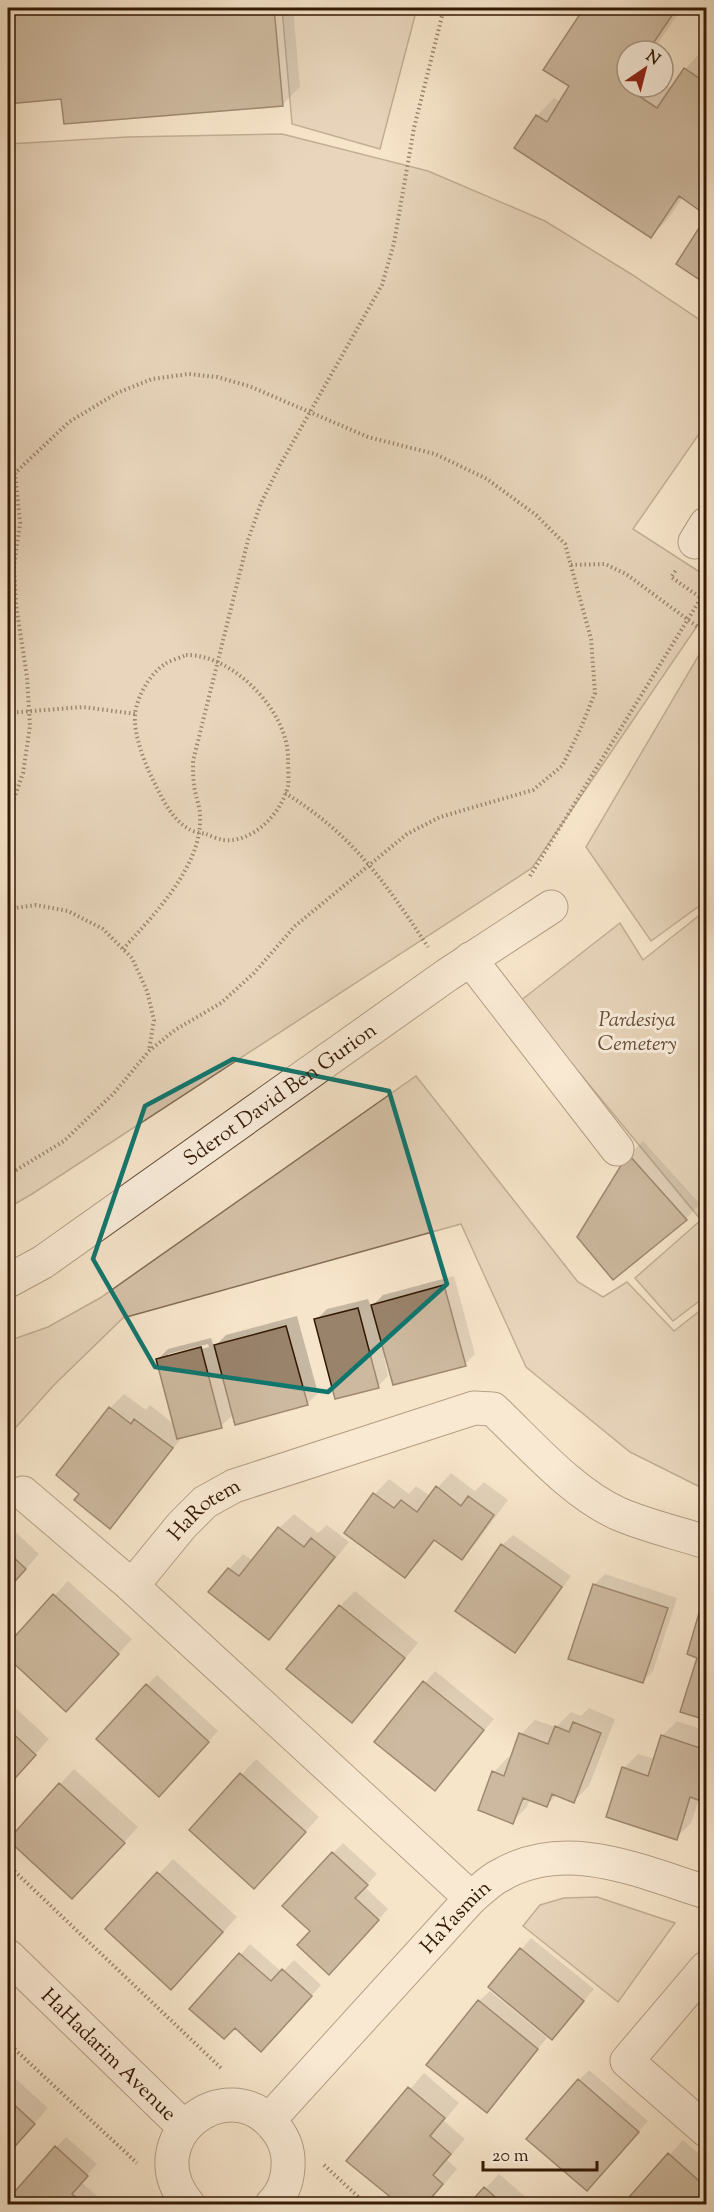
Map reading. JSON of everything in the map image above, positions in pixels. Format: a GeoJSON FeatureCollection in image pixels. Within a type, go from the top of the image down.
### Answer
{"type":"FeatureCollection","features":[{"type":"Feature","properties":{"kind":"street","name":"Sderot David Ben Gurion"},"geometry":{"type":"LineString","coordinates":[[8,1281],[43,1262],[458,967],[551,907]]}},
{"type":"Feature","properties":{"kind":"street"},"geometry":{"type":"LineString","coordinates":[[458,967],[617,1149]]}},
{"type":"Feature","properties":{"kind":"street","name":"HaRotem"},"geometry":{"type":"LineString","coordinates":[[132,1586],[182,1525],[205,1502],[234,1486],[474,1408],[493,1409],[593,1500],[620,1514],[706,1542]]}},
{"type":"Feature","properties":{"kind":"street"},"geometry":{"type":"LineString","coordinates":[[23,1493],[132,1586],[471,1898]]}},
{"type":"Feature","properties":{"kind":"street","name":"HaYasmin"},"geometry":{"type":"LineString","coordinates":[[269,2120],[471,1898],[501,1875],[536,1861],[574,1857],[606,1862],[706,1892]]}},
{"type":"Feature","properties":{"kind":"street","name":"HaHadarim Avenue"},"geometry":{"type":"LineString","coordinates":[[8,1956],[184,2127]]}},
{"type":"Feature","properties":{"kind":"street"},"geometry":{"type":"LineString","coordinates":[[706,1968],[627,2061],[706,2130]]}},
{"type":"Feature","properties":{"kind":"street"},"geometry":{"type":"LineString","coordinates":[[187,2204],[178,2192],[173,2176],[171,2159],[175,2142],[184,2127],[198,2115],[215,2107],[235,2105],[254,2110],[269,2120],[281,2133],[288,2150],[289,2168],[285,2185],[272,2205]]}},
{"type":"Feature","properties":{"kind":"path"},"geometry":{"type":"LineString","coordinates":[[123,949],[159,908],[182,874],[195,849],[200,817],[194,785],[193,761],[248,540],[261,503],[280,465],[382,285],[394,243],[414,128],[444,8]]}},
{"type":"Feature","properties":{"kind":"path"},"geometry":{"type":"LineString","coordinates":[[8,1174],[63,1140],[114,1093],[149,1051],[176,1030],[221,1003],[254,973],[295,926],[406,834],[440,817],[533,790],[561,766],[580,730],[595,693],[591,639],[566,544],[536,515],[487,479],[435,454],[368,437],[249,386],[217,377],[189,374],[152,379],[117,393],[69,422],[15,473]]}},
{"type":"Feature","properties":{"kind":"path"},"geometry":{"type":"LineString","coordinates":[[8,467],[15,473],[20,523],[14,566],[16,605],[27,677],[30,726],[22,772],[8,816]]}},
{"type":"Feature","properties":{"kind":"path"},"geometry":{"type":"LineString","coordinates":[[551,907],[530,875],[701,598],[671,577],[700,533]]}},
{"type":"Feature","properties":{"kind":"path"},"geometry":{"type":"LineString","coordinates":[[571,565],[605,564],[626,574],[706,633]]}},
{"type":"Feature","properties":{"kind":"path"},"geometry":{"type":"LineString","coordinates":[[186,655],[199,655],[219,662],[246,679],[272,710],[288,744],[288,786],[275,815],[248,837],[224,840],[188,829],[167,808],[147,770],[134,721],[138,700],[150,679],[165,664],[186,655]]}},
{"type":"Feature","properties":{"kind":"path"},"geometry":{"type":"LineString","coordinates":[[8,713],[83,707],[136,714]]}},
{"type":"Feature","properties":{"kind":"path"},"geometry":{"type":"LineString","coordinates":[[285,793],[309,808],[341,835],[458,967]]}},
{"type":"Feature","properties":{"kind":"path"},"geometry":{"type":"LineString","coordinates":[[8,909],[36,905],[68,911],[103,928],[132,958],[147,991],[154,1020],[149,1051]]}},
{"type":"Feature","properties":{"kind":"path"},"geometry":{"type":"LineString","coordinates":[[8,1865],[230,2076]]}},
{"type":"Feature","properties":{"kind":"path"},"geometry":{"type":"LineString","coordinates":[[8,2043],[138,2164]]}},
{"type":"Feature","properties":{"kind":"path"},"geometry":{"type":"LineString","coordinates":[[323,2164],[366,2205]]}},
{"type":"Feature","properties":{"kind":"highlighted area"},"geometry":{"type":"Polygon","coordinates":[[[233,1059],[389,1091],[447,1284],[328,1392],[155,1367],[93,1259],[145,1106],[233,1059]]]}},
{"type":"Feature","properties":{"kind":"green space"},"geometry":{"type":"Polygon","coordinates":[[[282,8],[417,8],[380,149],[292,124],[282,8]]]}},
{"type":"Feature","properties":{"kind":"green space"},"geometry":{"type":"Polygon","coordinates":[[[282,134],[428,171],[545,221],[706,324],[706,424],[633,529],[706,576],[706,613],[532,868],[8,1208],[8,144],[127,137],[282,134]]]}},
{"type":"Feature","properties":{"kind":"green space"},"geometry":{"type":"Polygon","coordinates":[[[706,643],[706,901],[651,941],[586,847],[706,643]]]}},
{"type":"Feature","properties":{"kind":"green space","name":"Pardesiya Cemetery"},"geometry":{"type":"Polygon","coordinates":[[[706,910],[706,1296],[673,1321],[635,1278],[701,1220],[520,1001],[620,923],[643,960],[706,910]]]}},
{"type":"Feature","properties":{"kind":"green space"},"geometry":{"type":"Polygon","coordinates":[[[416,1076],[578,1282],[603,1297],[627,1282],[674,1331],[706,1306],[706,1490],[630,1452],[526,1367],[461,1224],[123,1318],[55,1384],[8,1436],[8,1341],[48,1327],[100,1298],[416,1076]]]}},
{"type":"Feature","properties":{"kind":"green space"},"geometry":{"type":"Polygon","coordinates":[[[597,1897],[675,1923],[618,2002],[523,1926],[540,1905],[564,1898],[597,1897]]]}},
{"type":"Feature","properties":{"kind":"building"},"geometry":{"type":"Polygon","coordinates":[[[8,8],[274,8],[283,106],[64,124],[61,99],[8,104],[8,8]]]}},
{"type":"Feature","properties":{"kind":"building"},"geometry":{"type":"Polygon","coordinates":[[[584,8],[677,8],[656,39],[615,39],[615,99],[643,99],[657,108],[663,99],[675,99],[675,81],[684,68],[706,83],[706,215],[679,196],[651,238],[514,148],[536,115],[547,122],[569,86],[543,70],[584,8]]]}},
{"type":"Feature","properties":{"kind":"building"},"geometry":{"type":"Polygon","coordinates":[[[706,217],[706,284],[676,264],[706,217]]]}},
{"type":"Feature","properties":{"kind":"building"},"geometry":{"type":"Polygon","coordinates":[[[628,1154],[687,1220],[613,1280],[577,1237],[628,1154]]]}},
{"type":"Feature","properties":{"kind":"building"},"geometry":{"type":"Polygon","coordinates":[[[444,1285],[466,1366],[393,1385],[371,1305],[444,1285]]]}},
{"type":"Feature","properties":{"kind":"building"},"geometry":{"type":"Polygon","coordinates":[[[358,1308],[379,1388],[335,1399],[314,1319],[358,1308]]]}},
{"type":"Feature","properties":{"kind":"building"},"geometry":{"type":"Polygon","coordinates":[[[286,1326],[308,1405],[235,1425],[214,1345],[286,1326]]]}},
{"type":"Feature","properties":{"kind":"building"},"geometry":{"type":"Polygon","coordinates":[[[201,1347],[222,1428],[177,1439],[156,1359],[201,1347]]]}},
{"type":"Feature","properties":{"kind":"building"},"geometry":{"type":"Polygon","coordinates":[[[109,1407],[131,1424],[134,1419],[173,1448],[110,1529],[74,1500],[79,1494],[56,1475],[109,1407]]]}},
{"type":"Feature","properties":{"kind":"building"},"geometry":{"type":"Polygon","coordinates":[[[436,1486],[461,1506],[468,1496],[494,1515],[462,1560],[434,1540],[405,1578],[344,1533],[373,1493],[394,1508],[401,1500],[417,1512],[436,1486]]]}},
{"type":"Feature","properties":{"kind":"building"},"geometry":{"type":"Polygon","coordinates":[[[278,1527],[304,1547],[311,1538],[335,1557],[269,1640],[208,1592],[228,1568],[239,1576],[278,1527]]]}},
{"type":"Feature","properties":{"kind":"building"},"geometry":{"type":"Polygon","coordinates":[[[501,1544],[562,1587],[515,1653],[455,1611],[501,1544]]]}},
{"type":"Feature","properties":{"kind":"building"},"geometry":{"type":"Polygon","coordinates":[[[8,1552],[26,1569],[8,1589],[8,1552]]]}},
{"type":"Feature","properties":{"kind":"building"},"geometry":{"type":"Polygon","coordinates":[[[593,1584],[668,1608],[643,1683],[568,1659],[593,1584]]]}},
{"type":"Feature","properties":{"kind":"building"},"geometry":{"type":"Polygon","coordinates":[[[53,1594],[119,1654],[66,1712],[8,1658],[8,1644],[53,1594]]]}},
{"type":"Feature","properties":{"kind":"building"},"geometry":{"type":"Polygon","coordinates":[[[339,1605],[405,1658],[352,1723],[286,1669],[339,1605]]]}},
{"type":"Feature","properties":{"kind":"building"},"geometry":{"type":"Polygon","coordinates":[[[699,1613],[706,1616],[706,1720],[680,1712],[697,1658],[687,1654],[699,1613]]]}},
{"type":"Feature","properties":{"kind":"building"},"geometry":{"type":"Polygon","coordinates":[[[423,1681],[484,1730],[435,1791],[374,1742],[423,1681]]]}},
{"type":"Feature","properties":{"kind":"building"},"geometry":{"type":"Polygon","coordinates":[[[146,1684],[209,1742],[159,1797],[96,1739],[146,1684]]]}},
{"type":"Feature","properties":{"kind":"building"},"geometry":{"type":"Polygon","coordinates":[[[573,1722],[601,1733],[574,1803],[552,1794],[547,1807],[523,1798],[513,1824],[478,1810],[492,1771],[504,1776],[519,1733],[548,1744],[555,1726],[569,1732],[573,1722]]]}},
{"type":"Feature","properties":{"kind":"building"},"geometry":{"type":"Polygon","coordinates":[[[8,1729],[36,1755],[8,1786],[8,1729]]]}},
{"type":"Feature","properties":{"kind":"building"},"geometry":{"type":"Polygon","coordinates":[[[661,1735],[706,1750],[706,1803],[690,1797],[677,1840],[606,1817],[622,1767],[648,1776],[661,1735]]]}},
{"type":"Feature","properties":{"kind":"building"},"geometry":{"type":"Polygon","coordinates":[[[240,1773],[306,1832],[254,1889],[189,1830],[240,1773]]]}},
{"type":"Feature","properties":{"kind":"building"},"geometry":{"type":"Polygon","coordinates":[[[59,1783],[125,1843],[72,1899],[8,1840],[59,1783]]]}},
{"type":"Feature","properties":{"kind":"building"},"geometry":{"type":"Polygon","coordinates":[[[332,1852],[368,1885],[355,1898],[379,1920],[329,1975],[297,1945],[310,1931],[282,1906],[332,1852]]]}},
{"type":"Feature","properties":{"kind":"building"},"geometry":{"type":"Polygon","coordinates":[[[157,1872],[223,1932],[171,1990],[105,1929],[157,1872]]]}},
{"type":"Feature","properties":{"kind":"building"},"geometry":{"type":"Polygon","coordinates":[[[520,1948],[584,2001],[552,2040],[488,1987],[520,1948]]]}},
{"type":"Feature","properties":{"kind":"building"},"geometry":{"type":"Polygon","coordinates":[[[239,1953],[271,1981],[282,1969],[312,1996],[261,2052],[235,2028],[224,2039],[189,2009],[239,1953]]]}},
{"type":"Feature","properties":{"kind":"building"},"geometry":{"type":"Polygon","coordinates":[[[478,2000],[538,2049],[487,2113],[426,2065],[478,2000]]]}},
{"type":"Feature","properties":{"kind":"building"},"geometry":{"type":"Polygon","coordinates":[[[578,2079],[639,2132],[587,2191],[526,2139],[578,2079]]]}},
{"type":"Feature","properties":{"kind":"building"},"geometry":{"type":"Polygon","coordinates":[[[408,2087],[445,2118],[430,2136],[451,2154],[433,2175],[443,2184],[426,2204],[399,2204],[346,2161],[408,2087]]]}},
{"type":"Feature","properties":{"kind":"building"},"geometry":{"type":"Polygon","coordinates":[[[8,2099],[35,2124],[8,2154],[8,2099]]]}},
{"type":"Feature","properties":{"kind":"building"},"geometry":{"type":"Polygon","coordinates":[[[55,2146],[88,2176],[72,2194],[84,2204],[8,2204],[8,2199],[55,2146]]]}},
{"type":"Feature","properties":{"kind":"building"},"geometry":{"type":"Polygon","coordinates":[[[668,2153],[706,2187],[706,2204],[623,2204],[668,2153]]]}},
{"type":"Feature","properties":{"kind":"building"},"geometry":{"type":"Polygon","coordinates":[[[484,2187],[503,2204],[469,2204],[484,2187]]]}}]}
